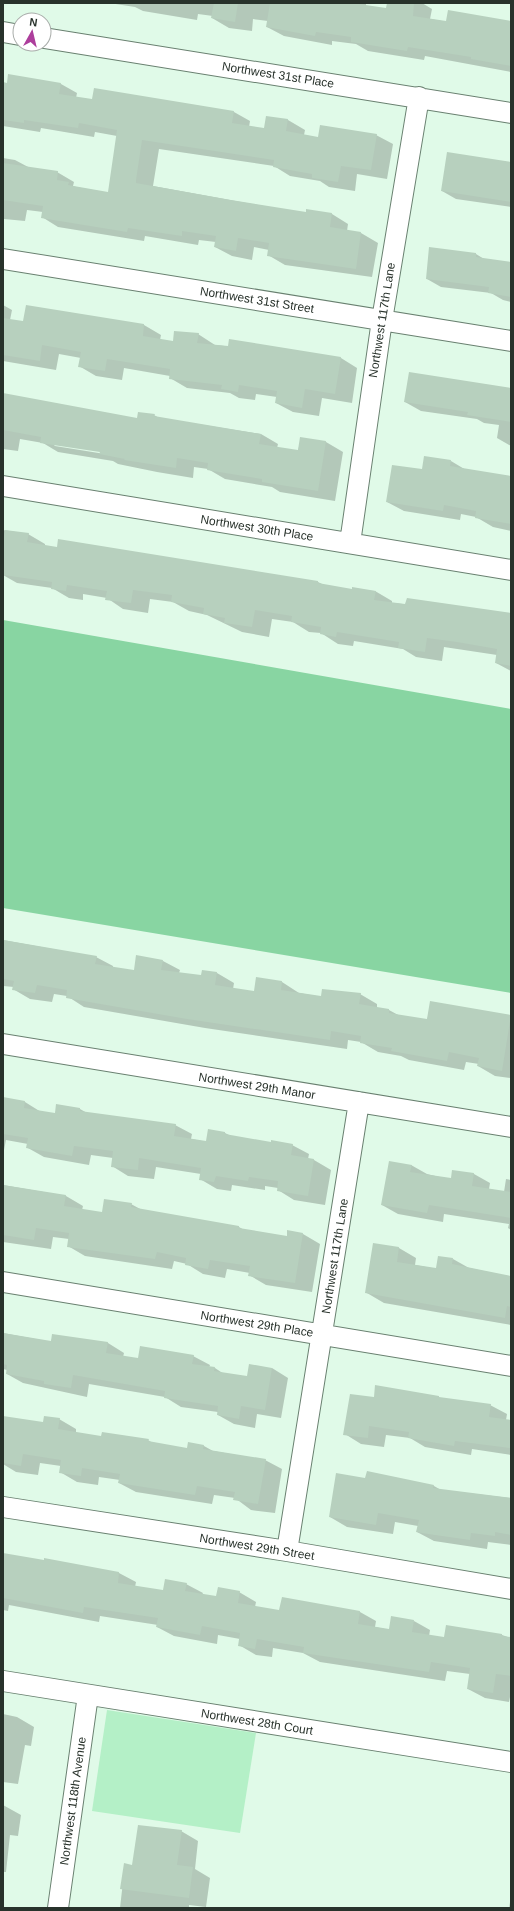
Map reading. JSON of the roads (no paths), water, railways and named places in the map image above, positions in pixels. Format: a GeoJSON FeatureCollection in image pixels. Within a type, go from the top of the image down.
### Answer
{"type":"FeatureCollection","features":[{"type":"Feature","properties":{"kind":"street","name":"Northwest 31st Place"},"geometry":{"type":"LineString","coordinates":[[52,39],[419,97],[511,113]]}},
{"type":"Feature","properties":{"kind":"street","name":"Northwest 117th Lane"},"geometry":{"type":"LineString","coordinates":[[350,543],[382,320],[419,97]]}},
{"type":"Feature","properties":{"kind":"street","name":"Northwest 31st Street"},"geometry":{"type":"LineString","coordinates":[[3,259],[511,341]]}},
{"type":"Feature","properties":{"kind":"street","name":"Northwest 30th Place"},"geometry":{"type":"LineString","coordinates":[[3,486],[511,570]]}},
{"type":"Feature","properties":{"kind":"street","name":"Northwest 29th Manor"},"geometry":{"type":"LineString","coordinates":[[3,1044],[511,1127]]}},
{"type":"Feature","properties":{"kind":"street","name":"Northwest 117th Lane"},"geometry":{"type":"LineString","coordinates":[[287,1551],[323,1335],[359,1102]]}},
{"type":"Feature","properties":{"kind":"street","name":"Northwest 29th Place"},"geometry":{"type":"LineString","coordinates":[[3,1282],[511,1366]]}},
{"type":"Feature","properties":{"kind":"street","name":"Northwest 29th Street"},"geometry":{"type":"LineString","coordinates":[[3,1507],[287,1551],[511,1589]]}},
{"type":"Feature","properties":{"kind":"street","name":"Northwest 28th Court"},"geometry":{"type":"LineString","coordinates":[[3,1681],[511,1762]]}},
{"type":"Feature","properties":{"kind":"street","name":"Northwest 118th Avenue"},"geometry":{"type":"LineString","coordinates":[[58,1908],[88,1695]]}}]}
